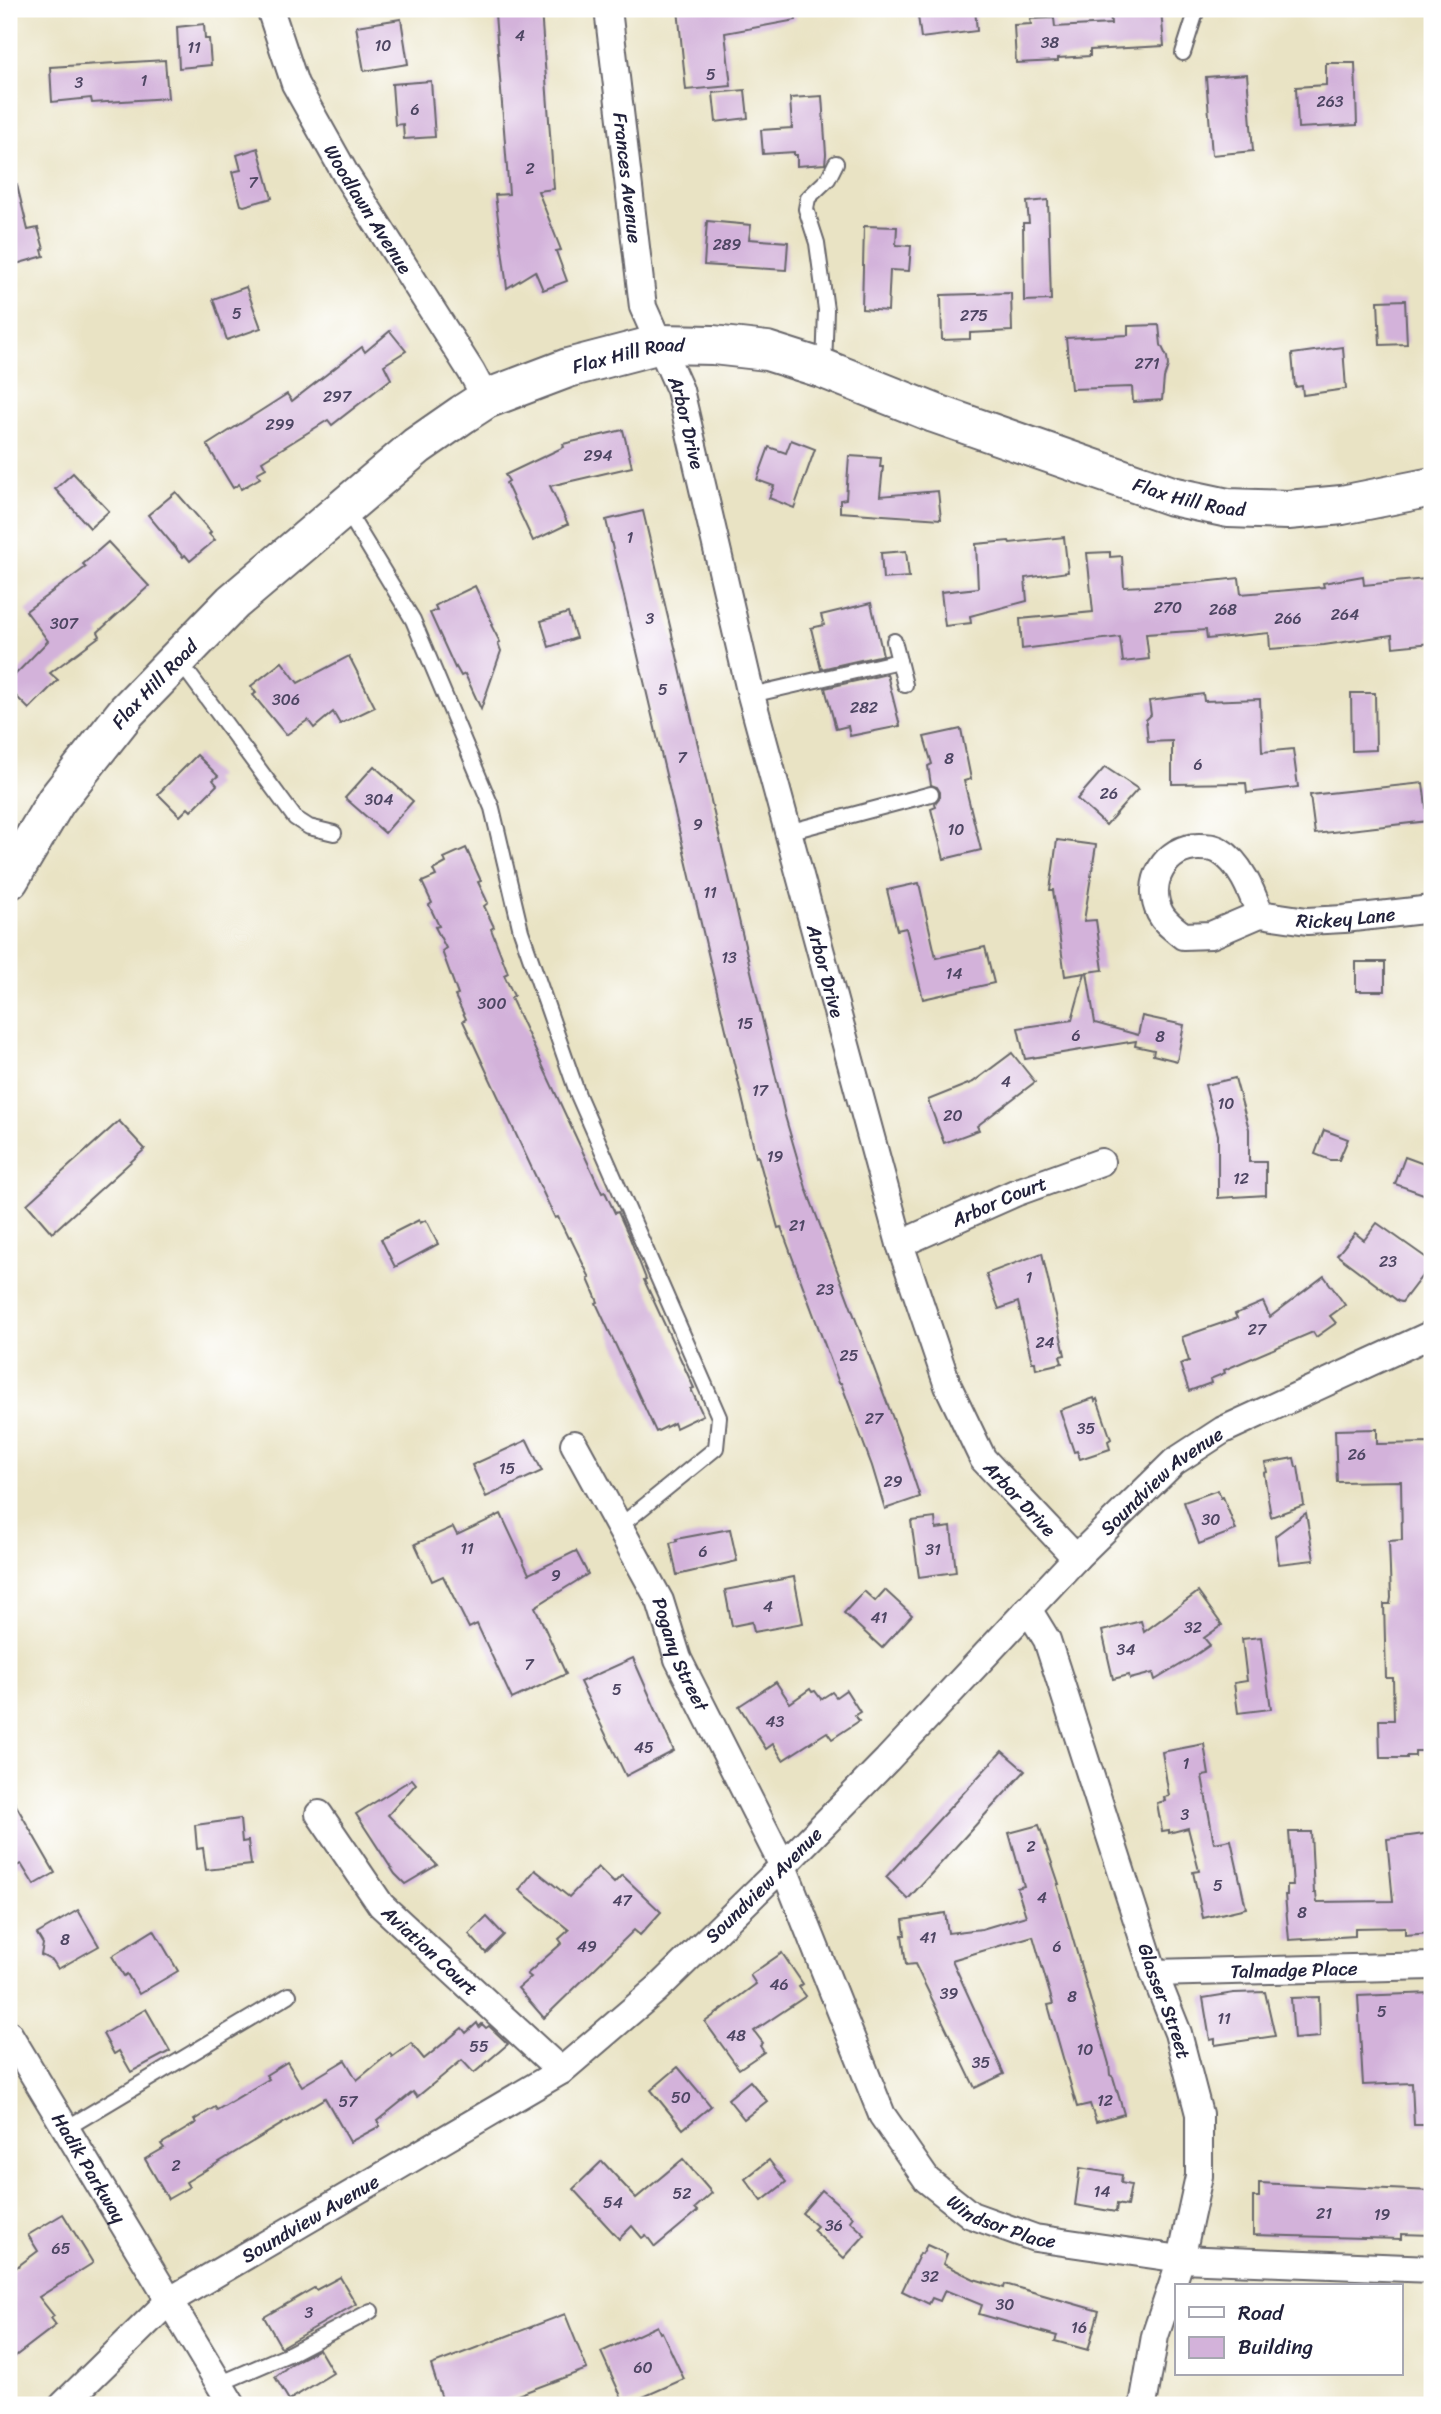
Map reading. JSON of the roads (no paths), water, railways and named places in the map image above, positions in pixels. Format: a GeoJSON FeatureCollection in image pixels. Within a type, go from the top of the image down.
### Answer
{"type":"FeatureCollection","features":[{"type":"Feature","properties":{"kind":"main road","name":"Flax Hill Road"},"geometry":{"type":"LineString","coordinates":[[9,880],[56,801],[127,711],[233,602],[417,446],[486,400],[568,368],[660,344],[713,345],[767,351],[824,369],[934,413],[1172,496],[1228,508],[1288,510],[1342,505],[1432,487]]}},
{"type":"Feature","properties":{"kind":"street","name":"Woodlawn Avenue"},"geometry":{"type":"LineString","coordinates":[[270,9],[295,84],[346,175],[471,371],[486,400]]}},
{"type":"Feature","properties":{"kind":"street","name":"Frances Avenue"},"geometry":{"type":"LineString","coordinates":[[608,9],[643,307],[660,344]]}},
{"type":"Feature","properties":{"kind":"street","name":"Arbor Drive"},"geometry":{"type":"LineString","coordinates":[[660,344],[680,390],[751,695],[900,1244],[948,1386],[983,1459],[1076,1558]]}},
{"type":"Feature","properties":{"kind":"street","name":"Rickey Lane"},"geometry":{"type":"LineString","coordinates":[[1260,914],[1307,921],[1432,909]]}},
{"type":"Feature","properties":{"kind":"street","name":"Arbor Court"},"geometry":{"type":"LineString","coordinates":[[900,1244],[1015,1193],[1101,1162]]}},
{"type":"Feature","properties":{"kind":"street","name":"Soundview Avenue"},"geometry":{"type":"LineString","coordinates":[[63,2405],[169,2301],[561,2071],[657,1989],[783,1866],[1076,1558],[1174,1462],[1223,1430],[1432,1334]]}},
{"type":"Feature","properties":{"kind":"street","name":"Pogany Street"},"geometry":{"type":"LineString","coordinates":[[574,1444],[660,1601],[678,1659],[783,1866]]}},
{"type":"Feature","properties":{"kind":"street","name":"Glasser Street"},"geometry":{"type":"LineString","coordinates":[[1028,1609],[1048,1640],[1154,1973],[1178,2034],[1199,2114],[1199,2176],[1181,2259],[1155,2336],[1143,2405]]}},
{"type":"Feature","properties":{"kind":"street","name":"Aviation Court"},"geometry":{"type":"LineString","coordinates":[[319,1814],[382,1905],[561,2071]]}},
{"type":"Feature","properties":{"kind":"street","name":"Windsor Place"},"geometry":{"type":"LineString","coordinates":[[783,1866],[882,2115],[927,2180],[971,2215],[1035,2238],[1181,2259],[1432,2269]]}},
{"type":"Feature","properties":{"kind":"street","name":"Talmadge Place"},"geometry":{"type":"LineString","coordinates":[[1154,1973],[1432,1966]]}},
{"type":"Feature","properties":{"kind":"street","name":"Hadik Parkway"},"geometry":{"type":"LineString","coordinates":[[9,2034],[225,2395]]}},
{"type":"Feature","properties":{"kind":"lane"},"geometry":{"type":"LineString","coordinates":[[1183,53],[1197,9]]}},
{"type":"Feature","properties":{"kind":"lane"},"geometry":{"type":"LineString","coordinates":[[824,369],[826,310],[817,243],[806,209],[808,198],[828,179],[836,163]]}},
{"type":"Feature","properties":{"kind":"lane"},"geometry":{"type":"LineString","coordinates":[[344,507],[413,620],[492,808],[521,931],[578,1095],[719,1417],[716,1448],[620,1526]]}},
{"type":"Feature","properties":{"kind":"lane"},"geometry":{"type":"LineString","coordinates":[[894,640],[905,685]]}},
{"type":"Feature","properties":{"kind":"lane"},"geometry":{"type":"LineString","coordinates":[[177,658],[295,818],[309,827],[334,833]]}},
{"type":"Feature","properties":{"kind":"lane"},"geometry":{"type":"LineString","coordinates":[[751,695],[900,661]]}},
{"type":"Feature","properties":{"kind":"lane"},"geometry":{"type":"LineString","coordinates":[[788,832],[931,794]]}},
{"type":"Feature","properties":{"kind":"lane"},"geometry":{"type":"LineString","coordinates":[[65,2129],[289,1995]]}},
{"type":"Feature","properties":{"kind":"lane"},"geometry":{"type":"LineString","coordinates":[[225,2395],[291,2353],[371,2311]]}}]}
